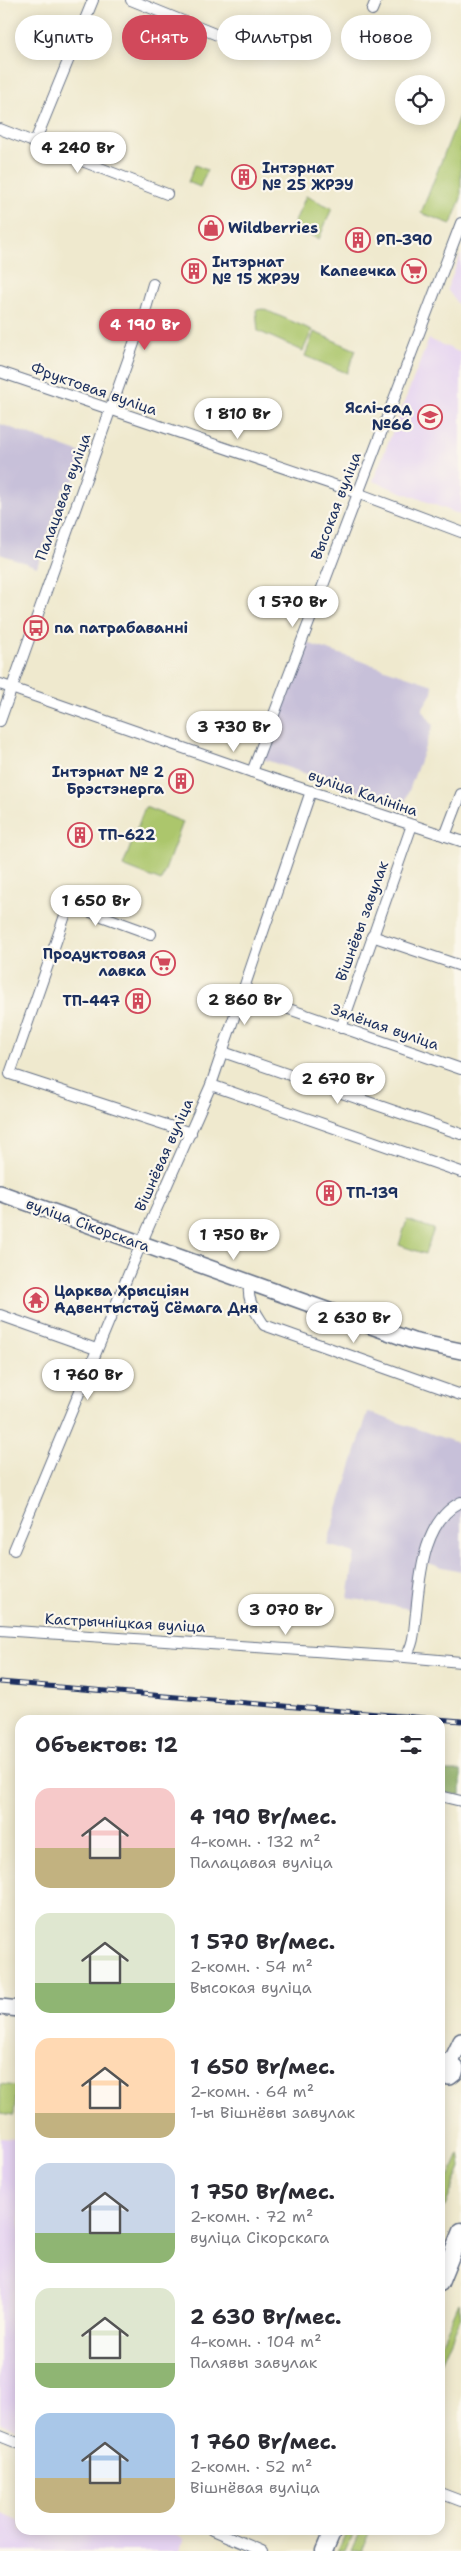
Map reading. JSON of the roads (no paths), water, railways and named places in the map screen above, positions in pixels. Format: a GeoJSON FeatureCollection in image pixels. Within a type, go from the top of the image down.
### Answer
{"type":"FeatureCollection","features":[{"type":"Feature","properties":{"kind":"main road"},"geometry":{"type":"LineString","coordinates":[[445,2271],[461,2233]]}},
{"type":"Feature","properties":{"kind":"main road"},"geometry":{"type":"LineString","coordinates":[[324,2551],[332,2535]]}},
{"type":"Feature","properties":{"kind":"street"},"geometry":{"type":"LineString","coordinates":[[34,144],[93,0]]}},
{"type":"Feature","properties":{"kind":"street"},"geometry":{"type":"LineString","coordinates":[[131,0],[217,35]]}},
{"type":"Feature","properties":{"kind":"street"},"geometry":{"type":"LineString","coordinates":[[372,10],[376,0]]}},
{"type":"Feature","properties":{"kind":"street"},"geometry":{"type":"LineString","coordinates":[[0,129],[34,144],[167,194]]}},
{"type":"Feature","properties":{"kind":"street","name":"Высокая вуліца"},"geometry":{"type":"LineString","coordinates":[[252,772],[461,223]]}},
{"type":"Feature","properties":{"kind":"street","name":"Палацавая вуліца"},"geometry":{"type":"LineString","coordinates":[[0,721],[150,300],[153,284]]}},
{"type":"Feature","properties":{"kind":"street","name":"Фруктовая вуліца"},"geometry":{"type":"LineString","coordinates":[[0,372],[110,411],[357,493],[461,532]]}},
{"type":"Feature","properties":{"kind":"street","name":"вуліца Калініна"},"geometry":{"type":"LineString","coordinates":[[0,684],[252,772],[461,841]]}},
{"type":"Feature","properties":{"kind":"street","name":"Вішнёвая вуліца"},"geometry":{"type":"LineString","coordinates":[[14,1550],[96,1349],[212,1085],[311,791]]}},
{"type":"Feature","properties":{"kind":"street"},"geometry":{"type":"LineString","coordinates":[[445,836],[461,794]]}},
{"type":"Feature","properties":{"kind":"street","name":"Вішнёвы завулак"},"geometry":{"type":"LineString","coordinates":[[340,1028],[412,826]]}},
{"type":"Feature","properties":{"kind":"street"},"geometry":{"type":"LineString","coordinates":[[151,934],[69,904],[10,1074],[191,1133]]}},
{"type":"Feature","properties":{"kind":"street"},"geometry":{"type":"LineString","coordinates":[[372,936],[461,966]]}},
{"type":"Feature","properties":{"kind":"street","name":"Зялёная вуліца"},"geometry":{"type":"LineString","coordinates":[[243,994],[461,1069]]}},
{"type":"Feature","properties":{"kind":"street"},"geometry":{"type":"LineString","coordinates":[[223,1052],[461,1134]]}},
{"type":"Feature","properties":{"kind":"street"},"geometry":{"type":"LineString","coordinates":[[212,1085],[461,1172]]}},
{"type":"Feature","properties":{"kind":"street","name":"вуліца Сікорскага"},"geometry":{"type":"LineString","coordinates":[[0,1193],[413,1341],[461,1351]]}},
{"type":"Feature","properties":{"kind":"street"},"geometry":{"type":"LineString","coordinates":[[250,1284],[247,1291],[249,1298],[264,1325],[461,1395]]}},
{"type":"Feature","properties":{"kind":"street"},"geometry":{"type":"LineString","coordinates":[[0,1315],[96,1349]]}},
{"type":"Feature","properties":{"kind":"street"},"geometry":{"type":"LineString","coordinates":[[405,1658],[413,1642],[419,1577],[430,1541],[442,1518],[461,1502]]}},
{"type":"Feature","properties":{"kind":"street","name":"Кастрычніцкая вуліца"},"geometry":{"type":"LineString","coordinates":[[0,1630],[461,1662]]}},
{"type":"Feature","properties":{"kind":"street"},"geometry":{"type":"LineString","coordinates":[[445,1797],[461,1801]]}},
{"type":"Feature","properties":{"kind":"street"},"geometry":{"type":"LineString","coordinates":[[0,2007],[15,2008]]}},
{"type":"Feature","properties":{"kind":"street"},"geometry":{"type":"LineString","coordinates":[[447,2069],[461,2041]]}},
{"type":"Feature","properties":{"kind":"street"},"geometry":{"type":"LineString","coordinates":[[0,2436],[15,2442]]}},
{"type":"Feature","properties":{"kind":"street"},"geometry":{"type":"LineString","coordinates":[[445,2495],[461,2501]]}},
{"type":"Feature","properties":{"kind":"street"},"geometry":{"type":"LineString","coordinates":[[225,2535],[262,2551]]}},
{"type":"Feature","properties":{"kind":"railway"},"geometry":{"type":"LineString","coordinates":[[0,1682],[390,1715]]}},
{"type":"Feature","properties":{"kind":"railway"},"geometry":{"type":"LineString","coordinates":[[445,1720],[461,1721]]}},
{"type":"Feature","properties":{"kind":"place","name":"Інтэрнат № 25 ЖРЭУ"},"geometry":{"type":"Point","coordinates":[244,177]}},
{"type":"Feature","properties":{"kind":"place","name":"Wildberries"},"geometry":{"type":"Point","coordinates":[211,228]}},
{"type":"Feature","properties":{"kind":"place","name":"РП-390"},"geometry":{"type":"Point","coordinates":[358,240]}},
{"type":"Feature","properties":{"kind":"place","name":"Інтэрнат № 15 ЖРЭУ"},"geometry":{"type":"Point","coordinates":[194,271]}},
{"type":"Feature","properties":{"kind":"place","name":"Капеечка"},"geometry":{"type":"Point","coordinates":[414,271]}},
{"type":"Feature","properties":{"kind":"place","name":"Яслі-сад №66"},"geometry":{"type":"Point","coordinates":[430,417]}},
{"type":"Feature","properties":{"kind":"place","name":"па патрабаванні"},"geometry":{"type":"Point","coordinates":[36,628]}},
{"type":"Feature","properties":{"kind":"place","name":"Інтэрнат № 2 Брэстэнерга"},"geometry":{"type":"Point","coordinates":[181,781]}},
{"type":"Feature","properties":{"kind":"place","name":"ТП-622"},"geometry":{"type":"Point","coordinates":[80,835]}},
{"type":"Feature","properties":{"kind":"place","name":"Продуктовая лавка"},"geometry":{"type":"Point","coordinates":[163,963]}},
{"type":"Feature","properties":{"kind":"place","name":"ТП-447"},"geometry":{"type":"Point","coordinates":[138,1001]}},
{"type":"Feature","properties":{"kind":"place","name":"ТП-139"},"geometry":{"type":"Point","coordinates":[329,1193]}},
{"type":"Feature","properties":{"kind":"place","name":"Царква Хрысціян Адвентыстаў Сёмага Дня"},"geometry":{"type":"Point","coordinates":[36,1300]}}]}
